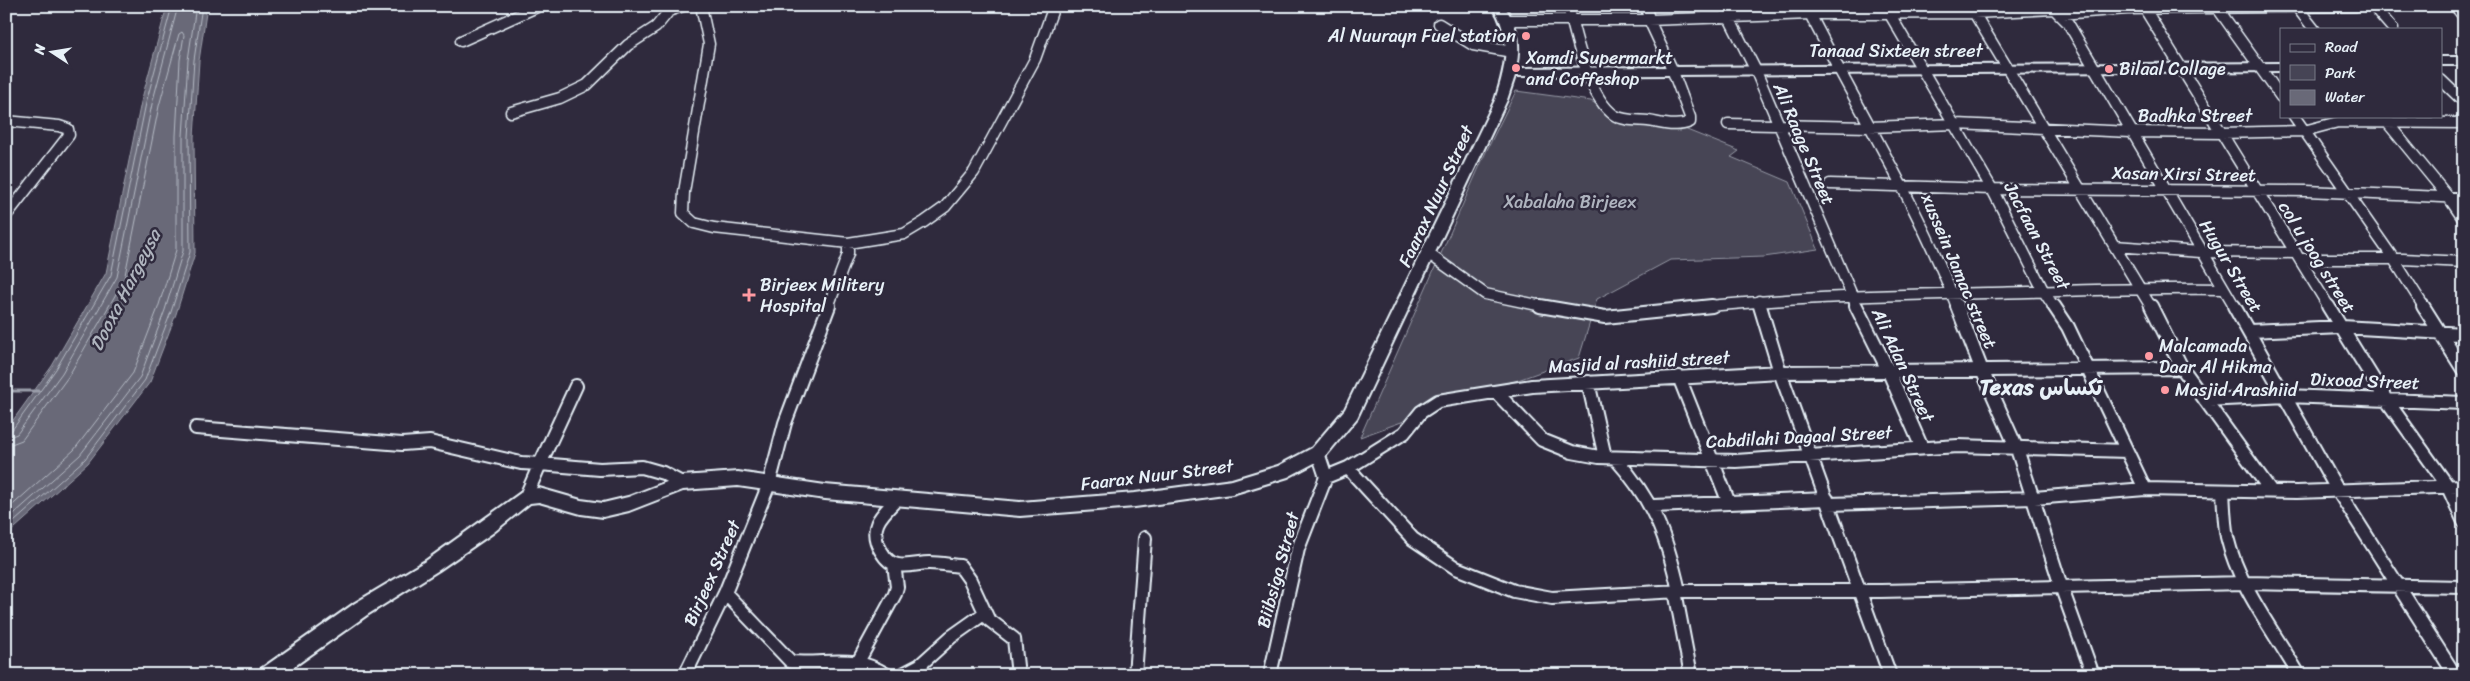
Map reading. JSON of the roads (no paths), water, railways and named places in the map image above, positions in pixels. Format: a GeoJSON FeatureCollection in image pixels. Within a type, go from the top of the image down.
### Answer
{"type":"FeatureCollection","features":[{"type":"Feature","properties":{"kind":"main road","name":"Faarax Nuur Street"},"geometry":{"type":"LineString","coordinates":[[526,496],[539,495],[581,507],[602,510],[629,504],[682,483],[738,479],[825,492],[1020,509],[1135,500],[1232,487],[1282,472],[1318,452],[1351,413],[1429,254],[1501,100],[1510,72],[1512,36],[1508,20],[1498,6]]}},
{"type":"Feature","properties":{"kind":"main road"},"geometry":{"type":"LineString","coordinates":[[2442,62],[2464,61]]}},
{"type":"Feature","properties":{"kind":"main road","name":"Tanaad Sixteen street"},"geometry":{"type":"LineString","coordinates":[[1510,72],[1837,68],[2180,70],[2280,67]]}},
{"type":"Feature","properties":{"kind":"main road"},"geometry":{"type":"LineString","coordinates":[[267,675],[361,610],[433,565],[488,527],[526,496]]}},
{"type":"Feature","properties":{"kind":"street"},"geometry":{"type":"LineString","coordinates":[[461,41],[539,6]]}},
{"type":"Feature","properties":{"kind":"street"},"geometry":{"type":"LineString","coordinates":[[510,112],[564,96],[586,85],[620,52],[649,33],[666,18],[670,9],[683,6]]}},
{"type":"Feature","properties":{"kind":"street"},"geometry":{"type":"LineString","coordinates":[[701,6],[709,44],[684,192],[684,213],[694,223],[714,228],[848,243],[904,234],[944,207],[974,172],[1035,59],[1054,6]]}},
{"type":"Feature","properties":{"kind":"street"},"geometry":{"type":"LineString","coordinates":[[1568,6],[1588,70],[1602,102],[1613,115],[1665,124],[1686,124],[1690,122],[1690,117],[1672,69],[1649,20],[1646,6]]}},
{"type":"Feature","properties":{"kind":"street","name":"Ali Raage Street"},"geometry":{"type":"LineString","coordinates":[[1723,6],[1755,69],[1851,296]]}},
{"type":"Feature","properties":{"kind":"street"},"geometry":{"type":"LineString","coordinates":[[1508,20],[1728,18],[1808,10],[2055,10],[2356,6]]}},
{"type":"Feature","properties":{"kind":"street"},"geometry":{"type":"LineString","coordinates":[[2373,6],[2392,28]]}},
{"type":"Feature","properties":{"kind":"street"},"geometry":{"type":"LineString","coordinates":[[2455,6],[2464,17]]}},
{"type":"Feature","properties":{"kind":"street"},"geometry":{"type":"LineString","coordinates":[[2217,7],[2280,95]]}},
{"type":"Feature","properties":{"kind":"street"},"geometry":{"type":"LineString","coordinates":[[2297,7],[2313,28]]}},
{"type":"Feature","properties":{"kind":"street","name":"col u joog street"},"geometry":{"type":"LineString","coordinates":[[2144,8],[2180,70],[2298,256],[2384,398],[2446,485],[2464,522]]}},
{"type":"Feature","properties":{"kind":"street","name":"xussein Jamac street"},"geometry":{"type":"LineString","coordinates":[[1808,10],[1837,68],[1903,187],[1952,293],[1981,368],[2017,449],[2061,586],[2093,675]]}},
{"type":"Feature","properties":{"kind":"street","name":"Jacfaan Street"},"geometry":{"type":"LineString","coordinates":[[1887,10],[1956,124],[1992,189],[2044,292],[2068,327],[2145,489]]}},
{"type":"Feature","properties":{"kind":"street"},"geometry":{"type":"LineString","coordinates":[[1972,10],[2008,68],[2041,128],[2081,188],[2141,289],[2182,368],[2271,492]]}},
{"type":"Feature","properties":{"kind":"street","name":"Hugur Street"},"geometry":{"type":"LineString","coordinates":[[2055,10],[2068,23],[2201,252],[2250,331],[2338,491],[2455,675]]}},
{"type":"Feature","properties":{"kind":"street"},"geometry":{"type":"LineString","coordinates":[[1439,24],[1473,45],[1512,52]]}},
{"type":"Feature","properties":{"kind":"street"},"geometry":{"type":"LineString","coordinates":[[2442,81],[2464,102]]}},
{"type":"Feature","properties":{"kind":"street"},"geometry":{"type":"LineString","coordinates":[[2295,118],[2345,192],[2393,258],[2438,333],[2464,371]]}},
{"type":"Feature","properties":{"kind":"street"},"geometry":{"type":"LineString","coordinates":[[2385,120],[2449,198],[2464,220]]}},
{"type":"Feature","properties":{"kind":"street","name":"Badhka Street"},"geometry":{"type":"LineString","coordinates":[[1728,124],[1869,127],[1956,124],[2131,132],[2221,133],[2304,131],[2338,122],[2385,120],[2464,122]]}},
{"type":"Feature","properties":{"kind":"street"},"geometry":{"type":"LineString","coordinates":[[6,121],[59,126],[68,129],[69,135],[6,216]]}},
{"type":"Feature","properties":{"kind":"street","name":"Xasan Xirsi Street"},"geometry":{"type":"LineString","coordinates":[[1830,184],[1992,189],[2081,188],[2345,192],[2464,198]]}},
{"type":"Feature","properties":{"kind":"street","name":"Birjeex Street"},"geometry":{"type":"LineString","coordinates":[[685,675],[725,593],[769,484],[785,423],[848,254],[848,243]]}},
{"type":"Feature","properties":{"kind":"street"},"geometry":{"type":"LineString","coordinates":[[2114,246],[2201,252],[2464,262]]}},
{"type":"Feature","properties":{"kind":"street"},"geometry":{"type":"LineString","coordinates":[[1429,254],[1474,288],[1485,294],[1505,300],[1592,316],[1613,316],[1759,301],[1851,296],[2141,289],[2224,290]]}},
{"type":"Feature","properties":{"kind":"street","name":"Ali Adan Street"},"geometry":{"type":"LineString","coordinates":[[1851,296],[1888,370],[1922,448]]}},
{"type":"Feature","properties":{"kind":"street"},"geometry":{"type":"LineString","coordinates":[[1759,301],[1780,372],[1812,454],[1890,675]]}},
{"type":"Feature","properties":{"kind":"street"},"geometry":{"type":"LineString","coordinates":[[2250,331],[2304,326],[2464,334]]}},
{"type":"Feature","properties":{"kind":"street","name":"Masjid al rashiid street"},"geometry":{"type":"LineString","coordinates":[[1326,477],[1348,468],[1404,433],[1420,412],[1438,401],[1532,386],[1780,372],[1981,368],[2182,368]]}},
{"type":"Feature","properties":{"kind":"street"},"geometry":{"type":"LineString","coordinates":[[1679,377],[1729,503]]}},
{"type":"Feature","properties":{"kind":"street"},"geometry":{"type":"LineString","coordinates":[[1588,382],[1610,457],[1630,474],[1653,506],[1671,552],[1691,675]]}},
{"type":"Feature","properties":{"kind":"street"},"geometry":{"type":"LineString","coordinates":[[526,496],[551,444],[562,412],[576,386]]}},
{"type":"Feature","properties":{"kind":"street","name":"Cabdilahi Dagaal Street"},"geometry":{"type":"LineString","coordinates":[[1496,392],[1542,440],[1572,452],[1610,457],[1736,461],[1812,454],[1958,446],[2127,451]]}},
{"type":"Feature","properties":{"kind":"street","name":"Dixood Street"},"geometry":{"type":"LineString","coordinates":[[2205,400],[2287,396],[2384,398],[2464,403]]}},
{"type":"Feature","properties":{"kind":"street"},"geometry":{"type":"LineString","coordinates":[[196,428],[402,444],[430,442],[521,463],[566,463],[608,469],[627,466],[674,476],[682,483]]}},
{"type":"Feature","properties":{"kind":"street"},"geometry":{"type":"LineString","coordinates":[[1318,452],[1326,477]]}},
{"type":"Feature","properties":{"kind":"street"},"geometry":{"type":"LineString","coordinates":[[1348,468],[1413,539],[1456,568],[1514,591],[1552,598],[1677,591],[1860,591],[2246,583],[2398,584],[2464,587]]}},
{"type":"Feature","properties":{"kind":"street","name":"Biibsiga Street"},"geometry":{"type":"LineString","coordinates":[[1270,675],[1296,557],[1326,477]]}},
{"type":"Feature","properties":{"kind":"street"},"geometry":{"type":"LineString","coordinates":[[1653,506],[2034,498],[2145,489],[2271,492],[2338,491],[2446,485],[2464,486]]}},
{"type":"Feature","properties":{"kind":"street"},"geometry":{"type":"LineString","coordinates":[[2223,491],[2224,522],[2228,542],[2246,583],[2300,675]]}},
{"type":"Feature","properties":{"kind":"street"},"geometry":{"type":"LineString","coordinates":[[897,499],[877,520],[872,532],[874,540],[884,556],[894,564],[908,566],[928,563],[960,566],[976,589],[985,613],[996,627],[1014,639],[1018,675]]}},
{"type":"Feature","properties":{"kind":"street"},"geometry":{"type":"LineString","coordinates":[[1135,675],[1145,538]]}},
{"type":"Feature","properties":{"kind":"street"},"geometry":{"type":"LineString","coordinates":[[858,662],[895,594],[897,587],[894,564]]}},
{"type":"Feature","properties":{"kind":"street"},"geometry":{"type":"LineString","coordinates":[[725,593],[791,662],[803,664],[858,662],[867,664],[887,675]]}},
{"type":"Feature","properties":{"kind":"street"},"geometry":{"type":"LineString","coordinates":[[901,675],[920,665],[950,637],[985,613]]}},
{"type":"Feature","properties":{"kind":"water","name":"Dooxa Hargeysa"},"geometry":{"type":"Polygon","coordinates":[[[167,6],[207,6],[199,61],[194,137],[195,253],[176,314],[150,382],[88,463],[6,536],[6,430],[52,366],[106,273],[141,102],[167,6]]]}},
{"type":"Feature","properties":{"kind":"waterway"},"geometry":{"type":"LineString","coordinates":[[6,391],[38,391]]}},
{"type":"Feature","properties":{"kind":"place","name":"Al Nuurayn Fuel station"},"geometry":{"type":"Point","coordinates":[1526,36]}},
{"type":"Feature","properties":{"kind":"place","name":"Xamdi Supermarkt and Coffeshop"},"geometry":{"type":"Point","coordinates":[1516,68]}},
{"type":"Feature","properties":{"kind":"place","name":"Bilaal Collage"},"geometry":{"type":"Point","coordinates":[2109,69]}},
{"type":"Feature","properties":{"kind":"place","name":"Birjeex Militery Hospital"},"geometry":{"type":"Point","coordinates":[749,295]}},
{"type":"Feature","properties":{"kind":"place","name":"Malcamada Daar Al Hikma"},"geometry":{"type":"Point","coordinates":[2149,356]}},
{"type":"Feature","properties":{"kind":"place","name":"Masjid Arashiid"},"geometry":{"type":"Point","coordinates":[2165,390]}},
{"type":"Feature","properties":{"kind":"district","name":"Texas تكساس"},"geometry":{"type":"Point","coordinates":[2041,387]}},
{"type":"Feature","properties":{"kind":"park label","name":"Xabalaha Birjeex"},"geometry":{"type":"Point","coordinates":[1570,202]}}]}
